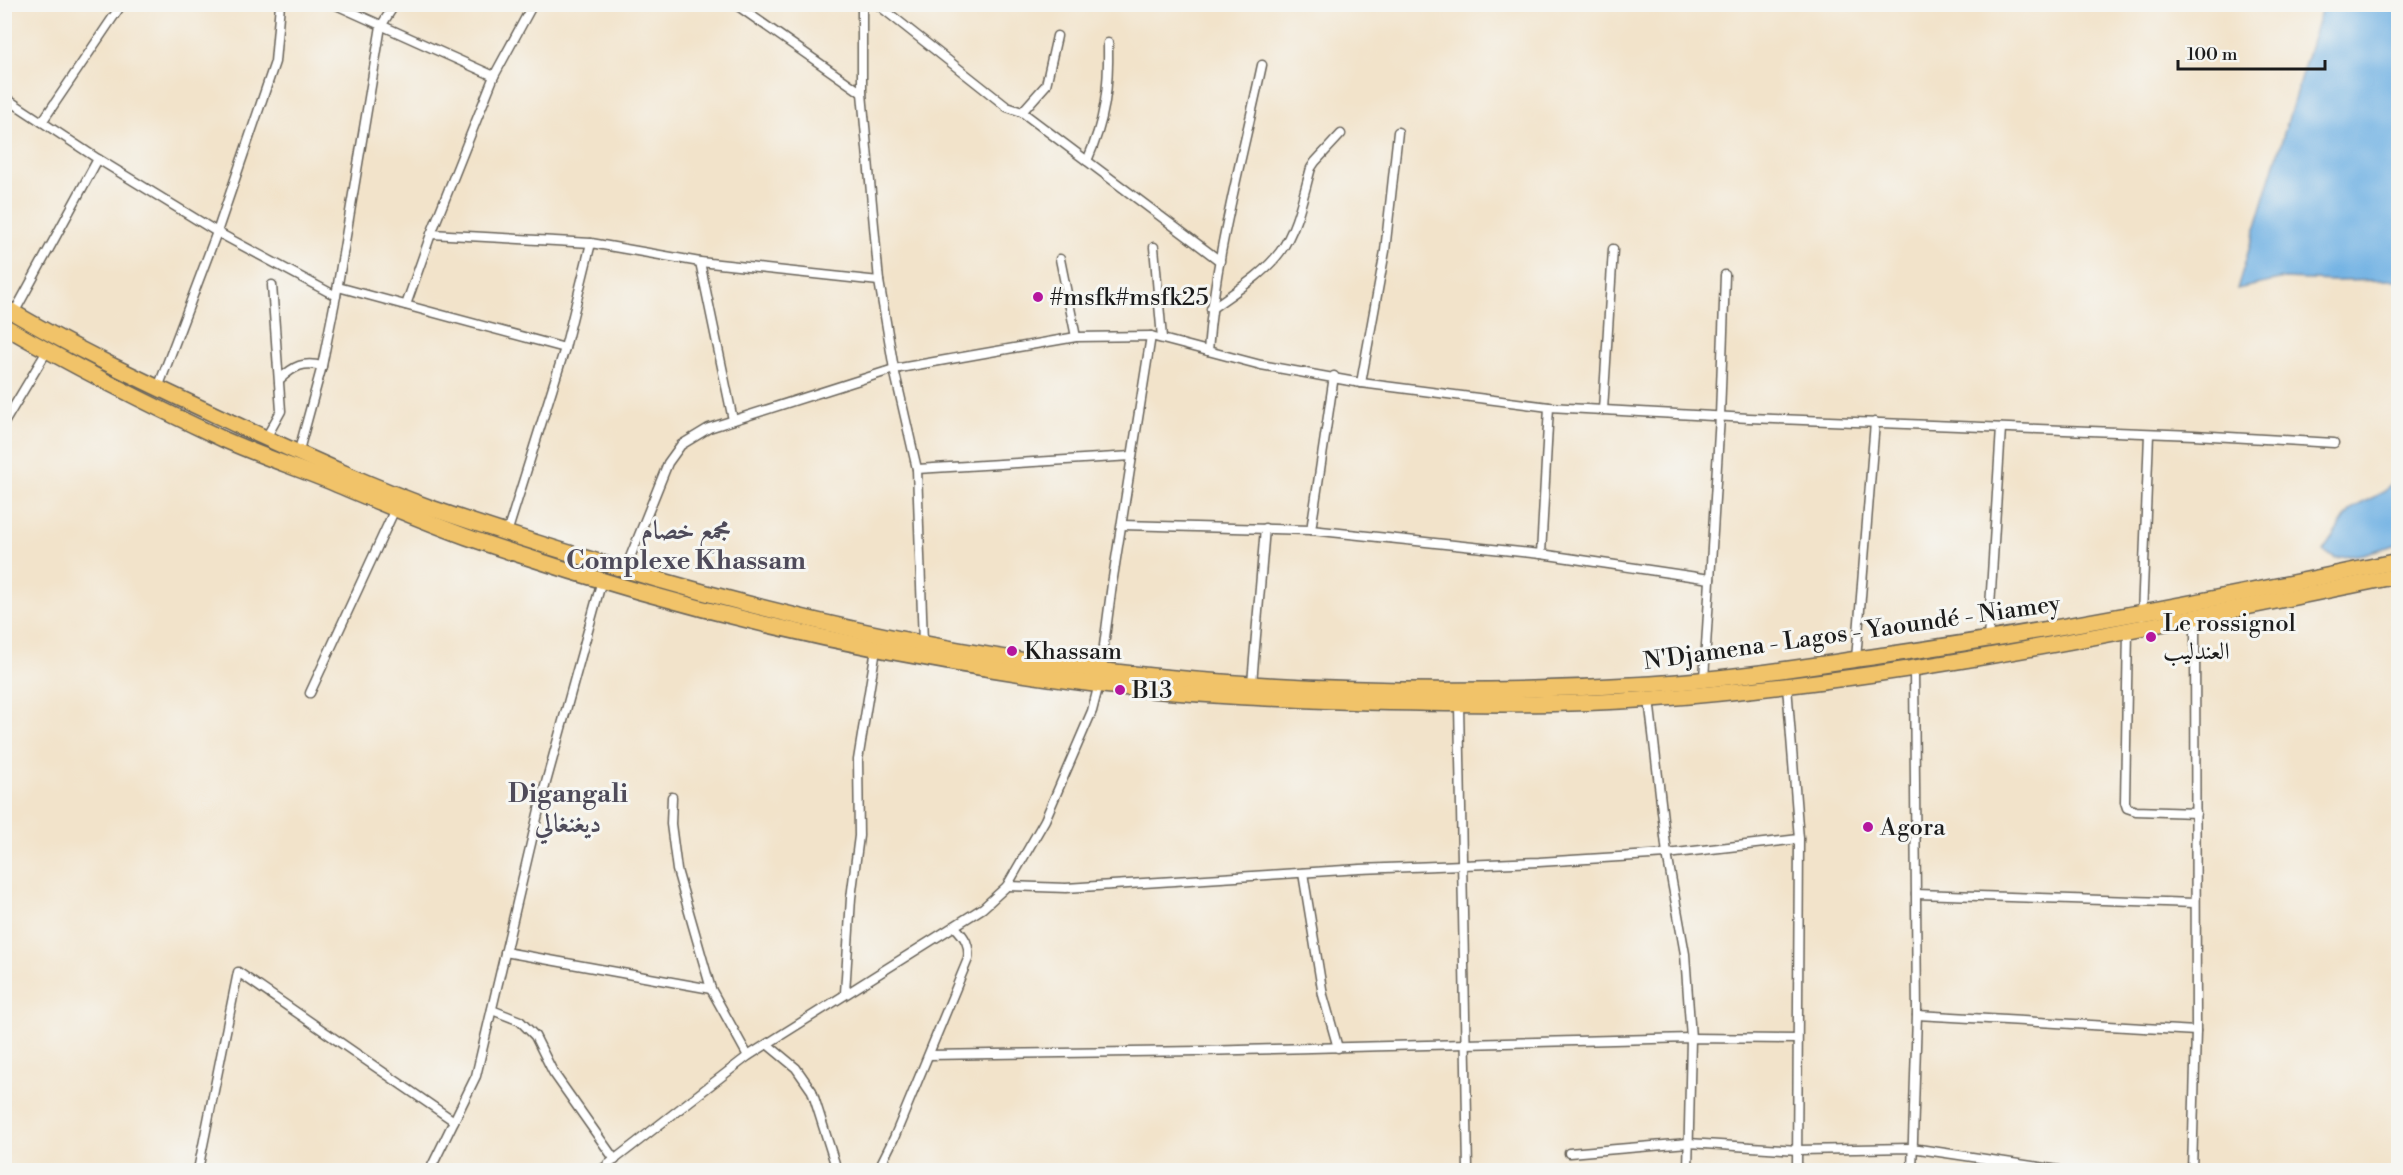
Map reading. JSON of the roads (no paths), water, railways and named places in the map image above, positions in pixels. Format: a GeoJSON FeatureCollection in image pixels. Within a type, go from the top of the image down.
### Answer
{"type":"FeatureCollection","features":[{"type":"Feature","properties":{"kind":"highway","name":"N'Djamena - Lagos - Yaoundé - Niamey"},"geometry":{"type":"LineString","coordinates":[[8,316],[47,351],[227,440],[465,536],[602,580],[751,621],[876,649],[1252,697],[1459,705],[1649,699],[1787,686],[1914,669],[2358,577],[2398,576]]}},
{"type":"Feature","properties":{"kind":"highway","name":"N'Djamena - Lagos - Yaoundé - Niamey"},"geometry":{"type":"LineString","coordinates":[[8,316],[298,454],[426,506],[590,561],[754,607],[1100,678],[1308,687],[1441,690],[1539,688],[1704,679],[1988,640],[2137,623]]}},
{"type":"Feature","properties":{"kind":"highway","name":"N'Djamena - Lagos - Yaoundé - Niamey"},"geometry":{"type":"LineString","coordinates":[[2358,577],[2398,561]]}},
{"type":"Feature","properties":{"kind":"street"},"geometry":{"type":"LineString","coordinates":[[42,122],[122,4]]}},
{"type":"Feature","properties":{"kind":"street"},"geometry":{"type":"LineString","coordinates":[[158,388],[218,232],[275,62],[280,4]]}},
{"type":"Feature","properties":{"kind":"street"},"geometry":{"type":"LineString","coordinates":[[334,4],[494,76]]}},
{"type":"Feature","properties":{"kind":"street"},"geometry":{"type":"LineString","coordinates":[[298,454],[322,366],[337,292],[381,27],[395,4]]}},
{"type":"Feature","properties":{"kind":"street"},"geometry":{"type":"LineString","coordinates":[[406,305],[431,234],[494,76],[533,4]]}},
{"type":"Feature","properties":{"kind":"street"},"geometry":{"type":"LineString","coordinates":[[735,4],[862,93]]}},
{"type":"Feature","properties":{"kind":"street"},"geometry":{"type":"LineString","coordinates":[[862,4],[862,93],[879,281],[894,369],[917,469],[923,643]]}},
{"type":"Feature","properties":{"kind":"street"},"geometry":{"type":"LineString","coordinates":[[877,4],[1007,107],[1022,112],[1220,261]]}},
{"type":"Feature","properties":{"kind":"street"},"geometry":{"type":"LineString","coordinates":[[1022,112],[1046,85],[1057,36]]}},
{"type":"Feature","properties":{"kind":"street"},"geometry":{"type":"LineString","coordinates":[[1087,161],[1100,131],[1109,70],[1108,43]]}},
{"type":"Feature","properties":{"kind":"street"},"geometry":{"type":"LineString","coordinates":[[1208,351],[1211,309],[1220,261],[1262,65]]}},
{"type":"Feature","properties":{"kind":"street"},"geometry":{"type":"LineString","coordinates":[[4,97],[98,159],[218,232],[337,292],[406,305],[565,348]]}},
{"type":"Feature","properties":{"kind":"street"},"geometry":{"type":"LineString","coordinates":[[1361,383],[1385,251],[1398,132]]}},
{"type":"Feature","properties":{"kind":"street"},"geometry":{"type":"LineString","coordinates":[[1211,309],[1259,273],[1279,253],[1289,236],[1311,168],[1341,134]]}},
{"type":"Feature","properties":{"kind":"street"},"geometry":{"type":"LineString","coordinates":[[8,316],[98,159]]}},
{"type":"Feature","properties":{"kind":"street"},"geometry":{"type":"LineString","coordinates":[[431,234],[591,243],[700,262],[879,281]]}},
{"type":"Feature","properties":{"kind":"street"},"geometry":{"type":"LineString","coordinates":[[507,533],[565,348],[591,243]]}},
{"type":"Feature","properties":{"kind":"street"},"geometry":{"type":"LineString","coordinates":[[1154,247],[1162,338]]}},
{"type":"Feature","properties":{"kind":"street"},"geometry":{"type":"LineString","coordinates":[[1603,410],[1612,249]]}},
{"type":"Feature","properties":{"kind":"street"},"geometry":{"type":"LineString","coordinates":[[1060,259],[1076,337]]}},
{"type":"Feature","properties":{"kind":"street"},"geometry":{"type":"LineString","coordinates":[[700,262],[733,420]]}},
{"type":"Feature","properties":{"kind":"street"},"geometry":{"type":"LineString","coordinates":[[1704,679],[1720,416],[1725,274]]}},
{"type":"Feature","properties":{"kind":"street"},"geometry":{"type":"LineString","coordinates":[[266,438],[281,411],[272,285]]}},
{"type":"Feature","properties":{"kind":"street"},"geometry":{"type":"LineString","coordinates":[[602,1170],[748,1056],[845,993],[955,927],[983,908],[1006,886],[1046,820],[1083,735],[1100,678],[1151,336]]}},
{"type":"Feature","properties":{"kind":"street"},"geometry":{"type":"LineString","coordinates":[[625,570],[668,463],[681,445],[709,428],[894,369],[1076,337],[1151,336],[1262,365],[1334,376],[1361,383],[1549,407],[2334,442]]}},
{"type":"Feature","properties":{"kind":"street"},"geometry":{"type":"LineString","coordinates":[[4,423],[47,351]]}},
{"type":"Feature","properties":{"kind":"street"},"geometry":{"type":"LineString","coordinates":[[280,379],[294,367],[309,362],[322,366]]}},
{"type":"Feature","properties":{"kind":"street"},"geometry":{"type":"LineString","coordinates":[[1311,530],[1334,376]]}},
{"type":"Feature","properties":{"kind":"street"},"geometry":{"type":"LineString","coordinates":[[1542,554],[1549,407]]}},
{"type":"Feature","properties":{"kind":"street"},"geometry":{"type":"LineString","coordinates":[[1856,659],[1875,422]]}},
{"type":"Feature","properties":{"kind":"street"},"geometry":{"type":"LineString","coordinates":[[1988,640],[2001,428]]}},
{"type":"Feature","properties":{"kind":"street"},"geometry":{"type":"LineString","coordinates":[[2149,434],[2125,802],[2127,808],[2136,811],[2196,813]]}},
{"type":"Feature","properties":{"kind":"street"},"geometry":{"type":"LineString","coordinates":[[917,469],[1132,456]]}},
{"type":"Feature","properties":{"kind":"street"},"geometry":{"type":"LineString","coordinates":[[310,693],[395,509]]}},
{"type":"Feature","properties":{"kind":"street"},"geometry":{"type":"LineString","coordinates":[[1122,525],[1311,530],[1542,554],[1710,579]]}},
{"type":"Feature","properties":{"kind":"street"},"geometry":{"type":"LineString","coordinates":[[1252,683],[1266,528]]}},
{"type":"Feature","properties":{"kind":"street"},"geometry":{"type":"LineString","coordinates":[[430,1170],[476,1076],[542,797],[602,580]]}},
{"type":"Feature","properties":{"kind":"street"},"geometry":{"type":"LineString","coordinates":[[2192,1170],[2196,1031],[2195,610]]}},
{"type":"Feature","properties":{"kind":"street"},"geometry":{"type":"LineString","coordinates":[[845,993],[851,898],[859,836],[858,760],[876,649]]}},
{"type":"Feature","properties":{"kind":"street"},"geometry":{"type":"LineString","coordinates":[[1912,1170],[1917,1015],[1914,669]]}},
{"type":"Feature","properties":{"kind":"street"},"geometry":{"type":"LineString","coordinates":[[1787,686],[1799,839],[1797,1170]]}},
{"type":"Feature","properties":{"kind":"street"},"geometry":{"type":"LineString","coordinates":[[1649,699],[1667,854],[1684,954],[1691,1038],[1688,1170]]}},
{"type":"Feature","properties":{"kind":"street"},"geometry":{"type":"LineString","coordinates":[[1459,705],[1468,1170]]}},
{"type":"Feature","properties":{"kind":"street"},"geometry":{"type":"LineString","coordinates":[[672,796],[671,824],[677,870],[711,989],[748,1056]]}},
{"type":"Feature","properties":{"kind":"street"},"geometry":{"type":"LineString","coordinates":[[1006,886],[1066,888],[1667,854],[1799,839]]}},
{"type":"Feature","properties":{"kind":"street"},"geometry":{"type":"LineString","coordinates":[[1303,873],[1323,995],[1338,1048]]}},
{"type":"Feature","properties":{"kind":"street"},"geometry":{"type":"LineString","coordinates":[[1916,894],[2195,903]]}},
{"type":"Feature","properties":{"kind":"street"},"geometry":{"type":"LineString","coordinates":[[878,1170],[894,1138],[968,959],[969,949],[966,940],[955,927]]}},
{"type":"Feature","properties":{"kind":"street"},"geometry":{"type":"LineString","coordinates":[[505,952],[711,989]]}},
{"type":"Feature","properties":{"kind":"street"},"geometry":{"type":"LineString","coordinates":[[198,1170],[238,972],[454,1121]]}},
{"type":"Feature","properties":{"kind":"street"},"geometry":{"type":"LineString","coordinates":[[492,1010],[520,1021],[535,1036],[553,1072],[615,1160]]}},
{"type":"Feature","properties":{"kind":"street"},"geometry":{"type":"LineString","coordinates":[[1917,1015],[2196,1031]]}},
{"type":"Feature","properties":{"kind":"street"},"geometry":{"type":"LineString","coordinates":[[929,1055],[1338,1048],[1691,1038],[1797,1039]]}},
{"type":"Feature","properties":{"kind":"street"},"geometry":{"type":"LineString","coordinates":[[767,1044],[796,1068],[812,1091],[837,1170]]}},
{"type":"Feature","properties":{"kind":"street"},"geometry":{"type":"LineString","coordinates":[[1569,1153],[1688,1143],[1798,1150],[1912,1148],[2059,1170]]}},
{"type":"Feature","properties":{"kind":"water"},"geometry":{"type":"Polygon","coordinates":[[[2323,4],[2398,5],[2398,280],[2284,279],[2237,289],[2323,4]]]}},
{"type":"Feature","properties":{"kind":"water"},"geometry":{"type":"Polygon","coordinates":[[[2398,473],[2398,544],[2363,554],[2336,558],[2323,551],[2351,509],[2385,491],[2398,473]]]}},
{"type":"Feature","properties":{"kind":"place","name":"#msfk#msfk25"},"geometry":{"type":"Point","coordinates":[1038,297]}},
{"type":"Feature","properties":{"kind":"place","name":"Le rossignol العندليب"},"geometry":{"type":"Point","coordinates":[2151,637]}},
{"type":"Feature","properties":{"kind":"place","name":"Khassam"},"geometry":{"type":"Point","coordinates":[1012,651]}},
{"type":"Feature","properties":{"kind":"place","name":"B13"},"geometry":{"type":"Point","coordinates":[1120,690]}},
{"type":"Feature","properties":{"kind":"place","name":"Agora"},"geometry":{"type":"Point","coordinates":[1868,827]}},
{"type":"Feature","properties":{"kind":"district","name":"مجمع خصام Complexe Khassam"},"geometry":{"type":"Point","coordinates":[686,545]}},
{"type":"Feature","properties":{"kind":"district","name":"Digangali ديغنغالي"},"geometry":{"type":"Point","coordinates":[568,808]}}]}
